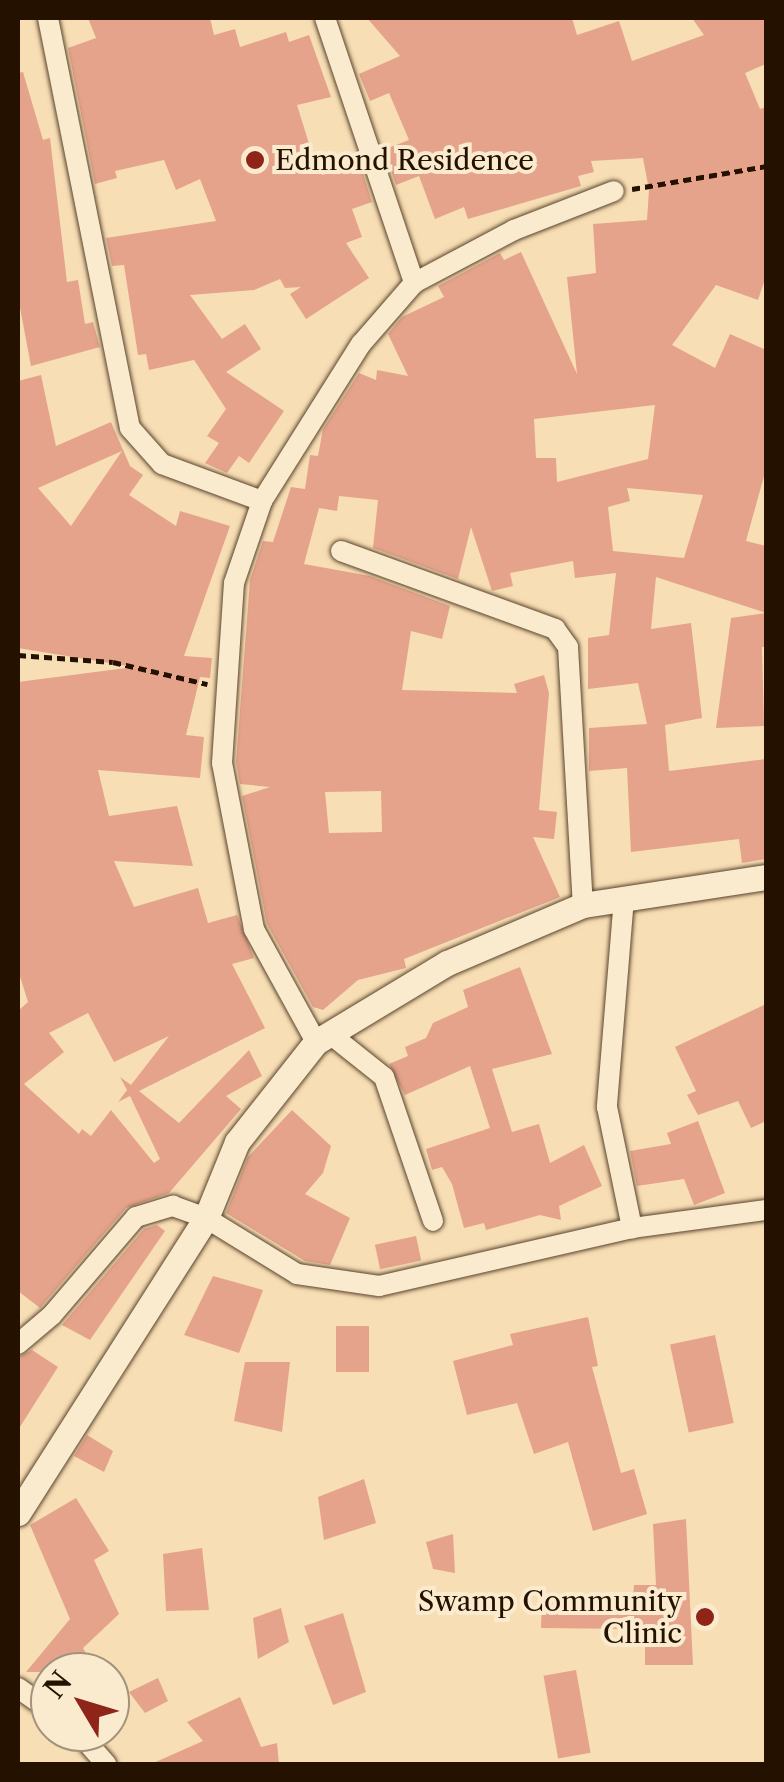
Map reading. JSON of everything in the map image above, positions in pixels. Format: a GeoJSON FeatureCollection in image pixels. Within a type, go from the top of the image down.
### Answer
{"type":"FeatureCollection","features":[{"type":"Feature","properties":{"kind":"street"},"geometry":{"type":"LineString","coordinates":[[48,18],[130,428],[162,464],[262,501]]}},
{"type":"Feature","properties":{"kind":"street"},"geometry":{"type":"LineString","coordinates":[[325,18],[414,283]]}},
{"type":"Feature","properties":{"kind":"street"},"geometry":{"type":"LineString","coordinates":[[433,1221],[384,1077],[323,1038],[254,929],[222,763],[234,584],[262,501],[361,344],[414,283],[514,230],[614,192]]}},
{"type":"Feature","properties":{"kind":"street"},"geometry":{"type":"LineString","coordinates":[[341,551],[555,630],[568,647],[583,905]]}},
{"type":"Feature","properties":{"kind":"street"},"geometry":{"type":"LineString","coordinates":[[18,1512],[206,1218],[237,1142],[323,1038],[448,963],[583,905],[766,877]]}},
{"type":"Feature","properties":{"kind":"street"},"geometry":{"type":"LineString","coordinates":[[624,898],[607,1107],[632,1228]]}},
{"type":"Feature","properties":{"kind":"street"},"geometry":{"type":"LineString","coordinates":[[18,1344],[52,1315],[136,1217],[173,1206],[206,1218],[297,1274],[379,1286],[632,1228],[766,1210]]}},
{"type":"Feature","properties":{"kind":"path"},"geometry":{"type":"LineString","coordinates":[[614,192],[766,166]]}},
{"type":"Feature","properties":{"kind":"path"},"geometry":{"type":"LineString","coordinates":[[18,655],[113,662],[228,688]]}},
{"type":"Feature","properties":{"kind":"building"},"geometry":{"type":"Polygon","coordinates":[[[88,18],[210,18],[214,35],[235,29],[240,47],[286,32],[289,42],[309,35],[331,97],[297,105],[311,150],[322,175],[360,164],[372,202],[352,209],[362,237],[346,243],[369,278],[306,319],[290,294],[301,287],[285,288],[280,279],[254,290],[190,295],[222,339],[245,324],[261,349],[226,372],[284,411],[249,463],[239,456],[227,473],[205,463],[219,443],[207,436],[226,409],[194,360],[149,370],[146,354],[138,355],[124,265],[112,266],[106,238],[216,221],[200,179],[176,190],[164,160],[115,171],[117,178],[95,184],[68,48],[96,38],[88,18]]]}},
{"type":"Feature","properties":{"kind":"building"},"geometry":{"type":"Polygon","coordinates":[[[367,18],[572,18],[577,35],[619,21],[632,61],[704,35],[692,18],[766,18],[766,64],[745,73],[760,109],[766,107],[766,276],[758,300],[716,285],[672,345],[715,368],[730,334],[766,350],[766,469],[746,541],[766,546],[766,613],[656,577],[651,629],[691,623],[702,718],[665,725],[669,771],[766,759],[766,859],[742,863],[739,839],[631,852],[627,768],[589,771],[589,728],[647,724],[638,683],[588,689],[588,638],[609,635],[616,573],[575,578],[573,561],[510,573],[513,586],[492,591],[471,527],[458,579],[373,548],[378,500],[339,496],[337,511],[319,508],[304,564],[370,576],[450,606],[442,639],[411,631],[402,690],[517,693],[514,684],[544,675],[549,693],[539,810],[557,812],[554,839],[533,837],[560,897],[404,959],[406,968],[358,980],[323,1010],[313,1007],[267,924],[242,796],[270,787],[240,784],[236,762],[250,580],[263,541],[273,542],[291,487],[305,489],[310,455],[318,456],[323,429],[359,373],[376,380],[377,370],[408,376],[388,334],[402,317],[444,297],[438,286],[500,253],[504,260],[521,252],[577,374],[567,277],[596,273],[593,224],[647,220],[649,190],[643,158],[591,161],[594,172],[578,176],[581,186],[468,219],[464,207],[435,219],[419,176],[396,185],[386,156],[388,148],[409,140],[389,93],[370,101],[359,74],[400,56],[367,18]],[[655,405],[534,419],[536,458],[556,458],[557,482],[648,459],[655,405]],[[627,488],[630,501],[608,507],[613,551],[684,558],[703,495],[627,488]],[[381,791],[325,792],[329,833],[382,832],[381,791]]]}},
{"type":"Feature","properties":{"kind":"building"},"geometry":{"type":"Polygon","coordinates":[[[23,72],[43,140],[50,138],[67,282],[78,280],[85,324],[93,322],[100,347],[31,366],[18,297],[18,73],[23,72]]]}},
{"type":"Feature","properties":{"kind":"building"},"geometry":{"type":"Polygon","coordinates":[[[41,375],[56,446],[111,422],[130,466],[143,475],[129,495],[176,526],[180,511],[230,526],[184,656],[212,658],[210,678],[200,677],[186,735],[204,737],[200,778],[98,770],[109,816],[177,806],[193,866],[114,861],[134,907],[198,888],[208,923],[237,915],[254,958],[232,964],[265,1028],[139,1091],[179,1123],[249,1050],[262,1076],[226,1096],[241,1109],[169,1193],[126,1208],[40,1308],[18,1291],[18,1011],[28,1002],[18,970],[18,682],[134,667],[18,648],[18,381],[41,375]],[[122,451],[38,488],[71,526],[122,451]],[[88,1013],[49,1033],[64,1052],[24,1084],[79,1134],[82,1129],[91,1136],[111,1110],[154,1163],[160,1159],[130,1096],[118,1102],[127,1090],[120,1077],[131,1085],[169,1036],[114,1062],[88,1013]]]}},
{"type":"Feature","properties":{"kind":"building"},"geometry":{"type":"Polygon","coordinates":[[[766,613],[766,647],[762,647],[764,726],[716,728],[731,618],[766,613]]]}},
{"type":"Feature","properties":{"kind":"building"},"geometry":{"type":"Polygon","coordinates":[[[520,967],[552,1054],[492,1069],[512,1132],[539,1124],[550,1163],[584,1145],[602,1186],[559,1206],[561,1220],[540,1215],[486,1230],[484,1223],[464,1228],[452,1184],[442,1167],[432,1170],[426,1149],[490,1128],[470,1066],[405,1095],[389,1064],[408,1056],[405,1047],[426,1038],[433,1023],[468,1007],[463,990],[520,967]]]}},
{"type":"Feature","properties":{"kind":"building"},"geometry":{"type":"Polygon","coordinates":[[[766,1004],[766,1121],[751,1128],[738,1101],[698,1115],[687,1095],[696,1091],[675,1047],[766,1004]]]}},
{"type":"Feature","properties":{"kind":"building"},"geometry":{"type":"Polygon","coordinates":[[[292,1110],[331,1146],[323,1173],[305,1194],[350,1218],[330,1265],[305,1261],[226,1213],[248,1157],[292,1110]]]}},
{"type":"Feature","properties":{"kind":"building"},"geometry":{"type":"Polygon","coordinates":[[[698,1121],[725,1193],[694,1205],[684,1179],[637,1186],[630,1151],[671,1144],[667,1133],[698,1121]]]}},
{"type":"Feature","properties":{"kind":"building"},"geometry":{"type":"Polygon","coordinates":[[[157,1225],[165,1231],[90,1340],[62,1325],[144,1229],[157,1225]]]}},
{"type":"Feature","properties":{"kind":"building"},"geometry":{"type":"Polygon","coordinates":[[[416,1236],[421,1260],[380,1269],[375,1245],[416,1236]]]}},
{"type":"Feature","properties":{"kind":"building"},"geometry":{"type":"Polygon","coordinates":[[[213,1276],[263,1290],[239,1353],[184,1335],[213,1276]]]}},
{"type":"Feature","properties":{"kind":"building"},"geometry":{"type":"Polygon","coordinates":[[[588,1317],[598,1366],[592,1367],[621,1473],[634,1469],[647,1514],[593,1531],[568,1442],[534,1454],[517,1403],[467,1415],[453,1361],[513,1345],[510,1334],[588,1317]]]}},
{"type":"Feature","properties":{"kind":"building"},"geometry":{"type":"Polygon","coordinates":[[[336,1326],[369,1326],[369,1372],[336,1372],[336,1326]]]}},
{"type":"Feature","properties":{"kind":"building"},"geometry":{"type":"Polygon","coordinates":[[[715,1335],[734,1423],[689,1433],[670,1345],[715,1335]]]}},
{"type":"Feature","properties":{"kind":"building"},"geometry":{"type":"Polygon","coordinates":[[[32,1350],[58,1367],[18,1430],[18,1357],[32,1350]]]}},
{"type":"Feature","properties":{"kind":"building"},"geometry":{"type":"Polygon","coordinates":[[[245,1362],[290,1362],[282,1432],[234,1421],[245,1362]]]}},
{"type":"Feature","properties":{"kind":"building"},"geometry":{"type":"Polygon","coordinates":[[[87,1435],[113,1451],[104,1472],[74,1456],[87,1435]]]}},
{"type":"Feature","properties":{"kind":"building"},"geometry":{"type":"Polygon","coordinates":[[[364,1479],[376,1523],[324,1540],[318,1497],[364,1479]]]}},
{"type":"Feature","properties":{"kind":"building"},"geometry":{"type":"Polygon","coordinates":[[[76,1498],[109,1551],[94,1560],[119,1614],[83,1648],[85,1652],[43,1652],[70,1619],[30,1525],[76,1498]]]}},
{"type":"Feature","properties":{"kind":"building"},"geometry":{"type":"Polygon","coordinates":[[[686,1519],[693,1665],[645,1665],[645,1645],[633,1645],[633,1629],[541,1628],[542,1597],[633,1598],[634,1585],[656,1585],[653,1524],[686,1519]]]}},
{"type":"Feature","properties":{"kind":"building"},"geometry":{"type":"Polygon","coordinates":[[[453,1534],[455,1573],[433,1569],[426,1542],[453,1534]]]}},
{"type":"Feature","properties":{"kind":"building"},"geometry":{"type":"Polygon","coordinates":[[[202,1548],[209,1610],[166,1611],[163,1554],[202,1548]]]}},
{"type":"Feature","properties":{"kind":"building"},"geometry":{"type":"Polygon","coordinates":[[[281,1608],[289,1642],[258,1659],[253,1618],[281,1608]]]}},
{"type":"Feature","properties":{"kind":"building"},"geometry":{"type":"Polygon","coordinates":[[[343,1613],[366,1692],[333,1705],[304,1626],[343,1613]]]}},
{"type":"Feature","properties":{"kind":"building"},"geometry":{"type":"Polygon","coordinates":[[[576,1670],[591,1753],[558,1758],[544,1676],[576,1670]]]}},
{"type":"Feature","properties":{"kind":"building"},"geometry":{"type":"Polygon","coordinates":[[[158,1678],[168,1701],[145,1713],[130,1692],[158,1678]]]}},
{"type":"Feature","properties":{"kind":"building"},"geometry":{"type":"Polygon","coordinates":[[[240,1697],[261,1747],[277,1743],[279,1764],[151,1764],[203,1741],[187,1722],[240,1697]]]}},
{"type":"Feature","properties":{"kind":"place","name":"Edmond Residence"},"geometry":{"type":"Point","coordinates":[255,160]}},
{"type":"Feature","properties":{"kind":"place","name":"Swamp Community Clinic"},"geometry":{"type":"Point","coordinates":[705,1617]}}]}
